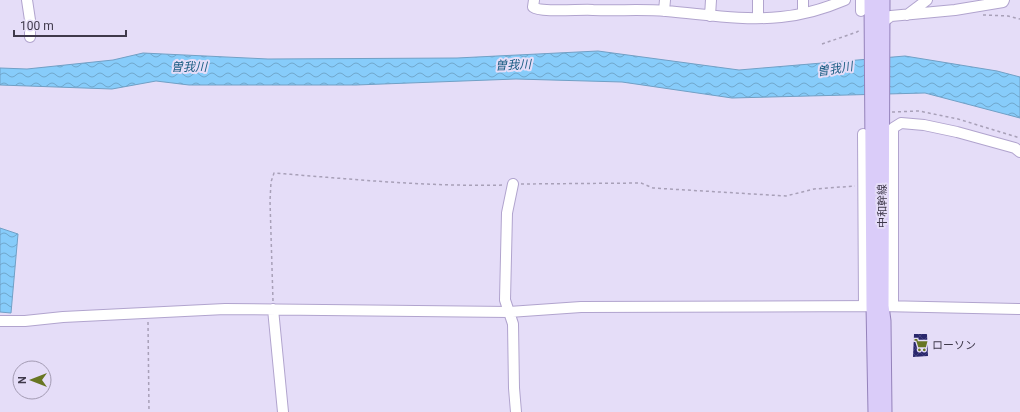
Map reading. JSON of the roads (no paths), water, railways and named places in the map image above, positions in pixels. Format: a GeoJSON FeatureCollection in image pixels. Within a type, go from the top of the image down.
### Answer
{"type":"FeatureCollection","features":[{"type":"Feature","properties":{"kind":"main road","name":"中和幹線"},"geometry":{"type":"LineString","coordinates":[[871,0],[877,25],[879,109],[876,412]]}},
{"type":"Feature","properties":{"kind":"main road","name":"中和幹線"},"geometry":{"type":"LineString","coordinates":[[877,25],[883,0]]}},
{"type":"Feature","properties":{"kind":"main road","name":"中和幹線"},"geometry":{"type":"LineString","coordinates":[[878,306],[884,321],[885,412]]}},
{"type":"Feature","properties":{"kind":"street"},"geometry":{"type":"LineString","coordinates":[[27,0],[30,20],[30,37]]}},
{"type":"Feature","properties":{"kind":"street"},"geometry":{"type":"LineString","coordinates":[[534,0],[533,7],[536,9],[546,10],[578,5],[622,11],[664,11],[710,16],[758,18],[781,17],[815,11],[845,0]]}},
{"type":"Feature","properties":{"kind":"street"},"geometry":{"type":"LineString","coordinates":[[622,0],[622,11]]}},
{"type":"Feature","properties":{"kind":"street"},"geometry":{"type":"LineString","coordinates":[[664,0],[664,11]]}},
{"type":"Feature","properties":{"kind":"street"},"geometry":{"type":"LineString","coordinates":[[710,16],[711,0]]}},
{"type":"Feature","properties":{"kind":"street"},"geometry":{"type":"LineString","coordinates":[[758,0],[758,18]]}},
{"type":"Feature","properties":{"kind":"street"},"geometry":{"type":"LineString","coordinates":[[803,0],[803,13]]}},
{"type":"Feature","properties":{"kind":"street"},"geometry":{"type":"LineString","coordinates":[[861,0],[861,11]]}},
{"type":"Feature","properties":{"kind":"street"},"geometry":{"type":"LineString","coordinates":[[907,15],[927,0]]}},
{"type":"Feature","properties":{"kind":"street"},"geometry":{"type":"LineString","coordinates":[[877,25],[891,16],[955,10],[1003,2],[1004,0]]}},
{"type":"Feature","properties":{"kind":"street"},"geometry":{"type":"LineString","coordinates":[[878,306],[893,128],[901,123],[924,125],[957,132],[1015,148],[1020,152]]}},
{"type":"Feature","properties":{"kind":"street"},"geometry":{"type":"LineString","coordinates":[[863,134],[878,306]]}},
{"type":"Feature","properties":{"kind":"street"},"geometry":{"type":"LineString","coordinates":[[513,184],[507,213],[505,300],[513,324],[516,412]]}},
{"type":"Feature","properties":{"kind":"street"},"geometry":{"type":"LineString","coordinates":[[0,321],[25,321],[63,317],[226,309],[509,312],[581,307],[878,306],[1020,309]]}},
{"type":"Feature","properties":{"kind":"street"},"geometry":{"type":"LineString","coordinates":[[273,309],[283,412]]}},
{"type":"Feature","properties":{"kind":"water","name":"曽我川"},"geometry":{"type":"Polygon","coordinates":[[[598,51],[739,70],[905,56],[997,71],[1020,77],[1020,118],[925,93],[732,98],[622,82],[516,79],[356,85],[189,85],[156,81],[112,89],[0,85],[0,68],[27,69],[113,60],[143,53],[268,59],[457,58],[598,51]]]}},
{"type":"Feature","properties":{"kind":"water"},"geometry":{"type":"Polygon","coordinates":[[[0,228],[18,234],[11,313],[0,312],[0,228]]]}},
{"type":"Feature","properties":{"kind":"place","name":"ローソン"},"geometry":{"type":"Point","coordinates":[921,345]}}]}
